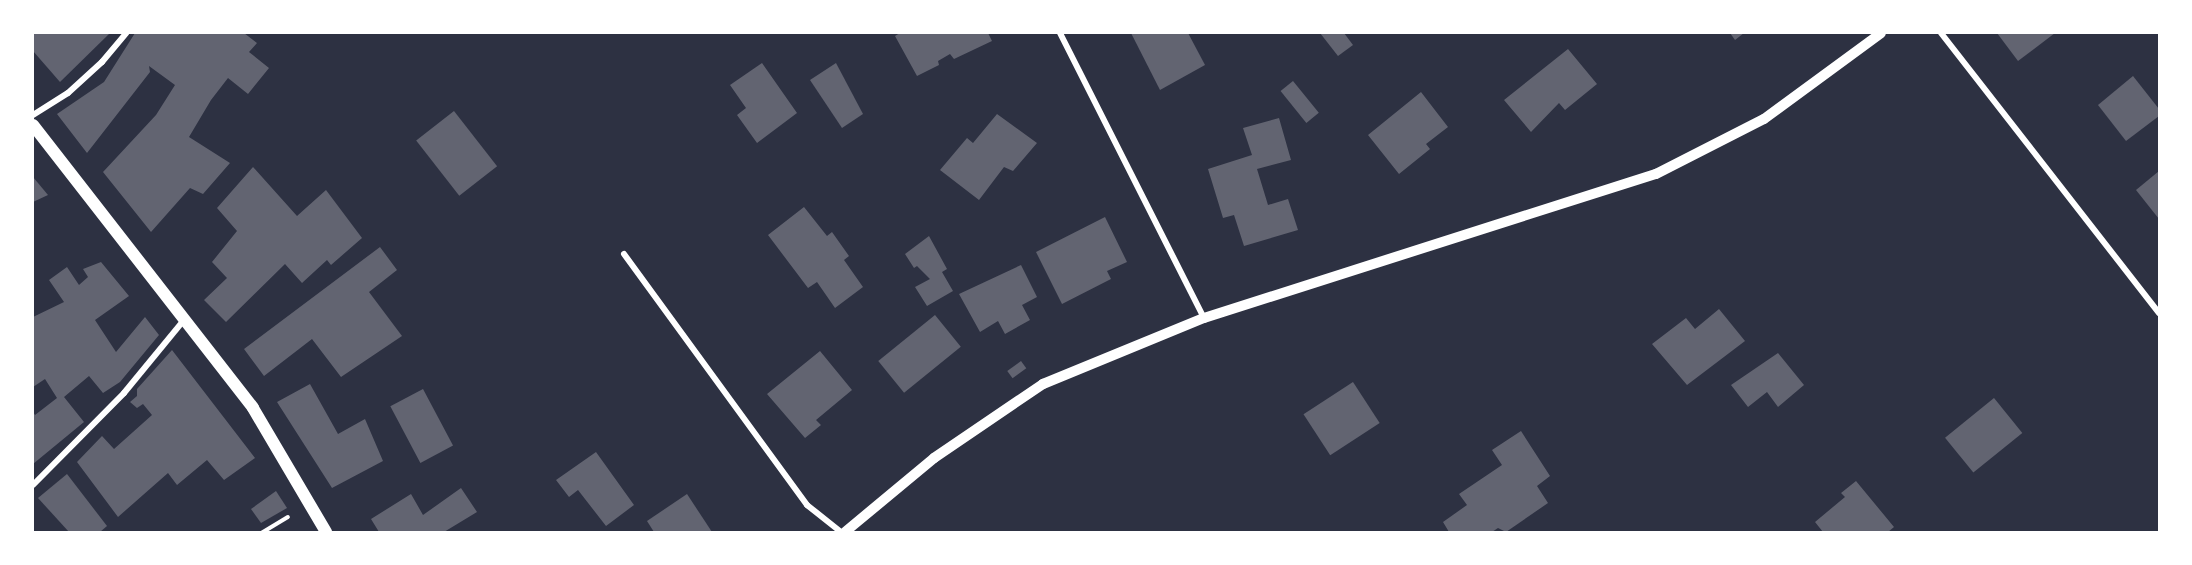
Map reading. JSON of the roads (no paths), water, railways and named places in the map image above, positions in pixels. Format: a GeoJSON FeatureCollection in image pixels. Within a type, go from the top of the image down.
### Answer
{"type":"FeatureCollection","features":[{"type":"Feature","properties":{"kind":"main road"},"geometry":{"type":"LineString","coordinates":[[33,125],[253,408],[326,532]]}},
{"type":"Feature","properties":{"kind":"street"},"geometry":{"type":"LineString","coordinates":[[33,116],[94,70],[126,33]]}},
{"type":"Feature","properties":{"kind":"street"},"geometry":{"type":"LineString","coordinates":[[1060,33],[1204,318]]}},
{"type":"Feature","properties":{"kind":"street"},"geometry":{"type":"LineString","coordinates":[[624,254],[807,505],[843,532],[934,458],[1043,384],[1204,318],[1656,174],[1764,119],[1881,33]]}},
{"type":"Feature","properties":{"kind":"street"},"geometry":{"type":"LineString","coordinates":[[1941,33],[2159,313]]}},
{"type":"Feature","properties":{"kind":"street"},"geometry":{"type":"LineString","coordinates":[[33,485],[124,393],[184,320]]}}]}
